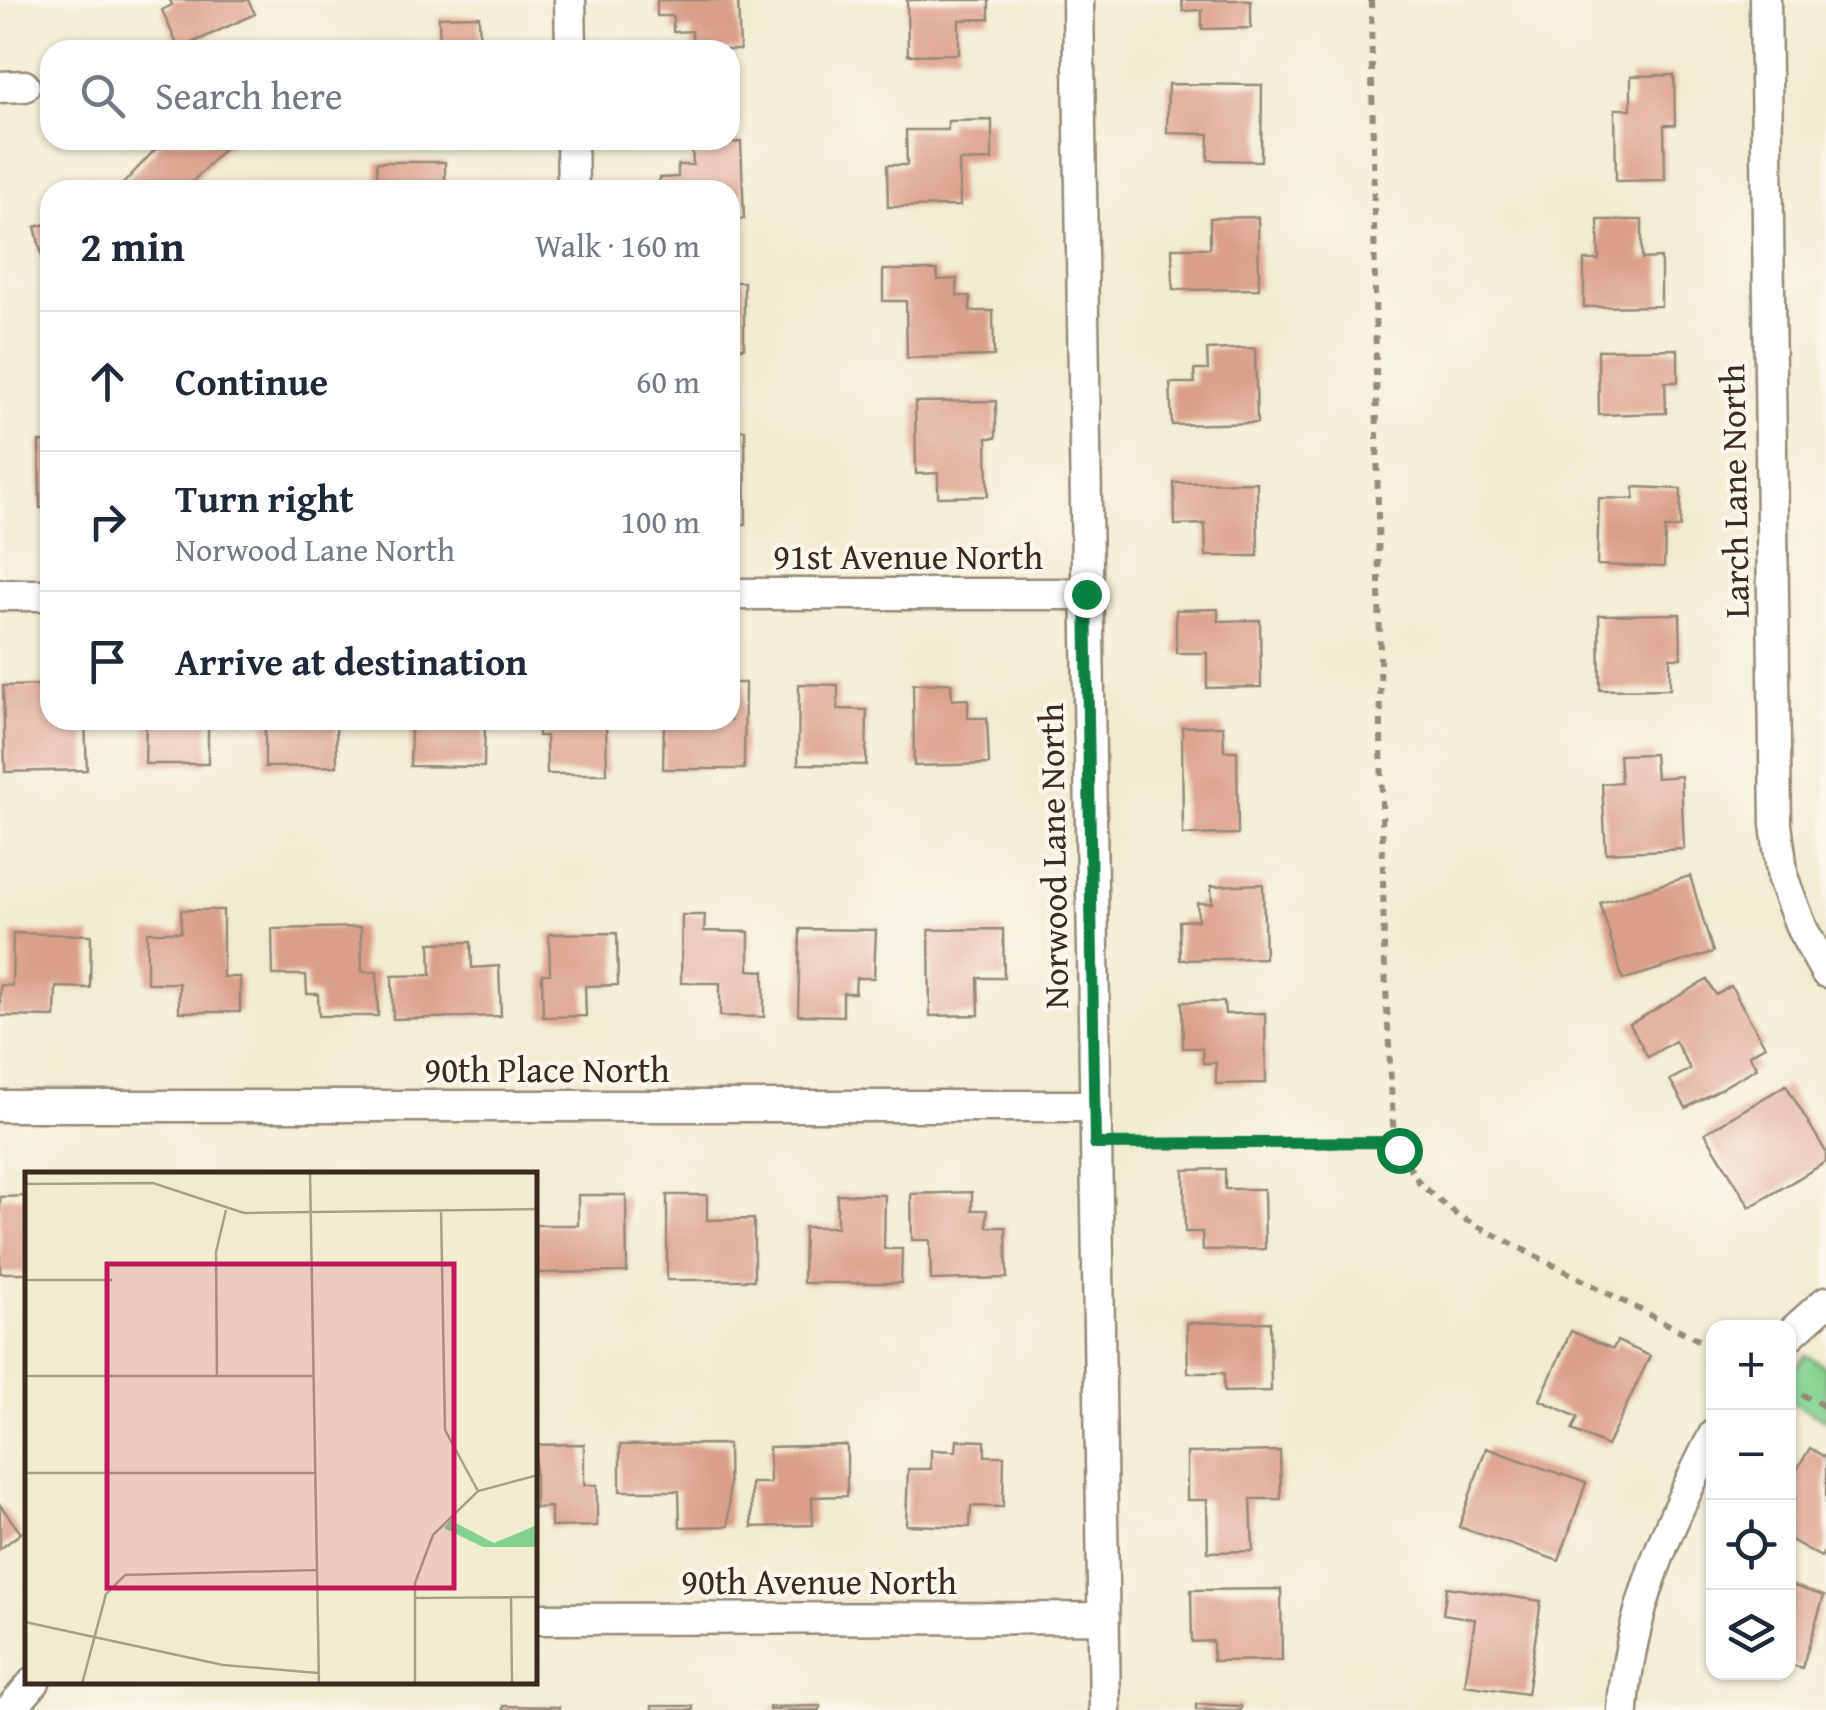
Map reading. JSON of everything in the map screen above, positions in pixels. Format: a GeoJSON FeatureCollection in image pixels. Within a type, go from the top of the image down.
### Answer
{"type":"FeatureCollection","features":[{"type":"Feature","properties":{"kind":"street"},"geometry":{"type":"LineString","coordinates":[[570,0],[571,40]]}},
{"type":"Feature","properties":{"kind":"street","name":"Norwood Lane North"},"geometry":{"type":"LineString","coordinates":[[1078,0],[1105,1710]]}},
{"type":"Feature","properties":{"kind":"street","name":"Larch Lane North"},"geometry":{"type":"LineString","coordinates":[[1765,0],[1776,824],[1783,878],[1802,929],[1826,972]]}},
{"type":"Feature","properties":{"kind":"street"},"geometry":{"type":"LineString","coordinates":[[572,150],[573,180]]}},
{"type":"Feature","properties":{"kind":"street","name":"91st Avenue North"},"geometry":{"type":"LineString","coordinates":[[740,594],[1086,594]]}},
{"type":"Feature","properties":{"kind":"street"},"geometry":{"type":"LineString","coordinates":[[0,595],[40,595]]}},
{"type":"Feature","properties":{"kind":"street","name":"90th Place North"},"geometry":{"type":"LineString","coordinates":[[0,1106],[1095,1106]]}},
{"type":"Feature","properties":{"kind":"street"},"geometry":{"type":"LineString","coordinates":[[1796,1329],[1826,1302]]}},
{"type":"Feature","properties":{"kind":"street"},"geometry":{"type":"LineString","coordinates":[[1622,1710],[1639,1607],[1674,1512],[1706,1450]]}},
{"type":"Feature","properties":{"kind":"street","name":"90th Avenue North"},"geometry":{"type":"LineString","coordinates":[[538,1619],[1104,1618]]}},
{"type":"Feature","properties":{"kind":"street"},"geometry":{"type":"LineString","coordinates":[[10,1710],[31,1685]]}},
{"type":"Feature","properties":{"kind":"path"},"geometry":{"type":"LineString","coordinates":[[1371,0],[1384,949],[1394,1142],[1420,1184],[1458,1216],[1706,1344]]}},
{"type":"Feature","properties":{"kind":"path"},"geometry":{"type":"LineString","coordinates":[[1095,1144],[1394,1142]]}},
{"type":"Feature","properties":{"kind":"path"},"geometry":{"type":"LineString","coordinates":[[1796,1391],[1826,1407]]}},
{"type":"Feature","properties":{"kind":"green space"},"geometry":{"type":"Polygon","coordinates":[[[1806,1355],[1826,1367],[1826,1420],[1796,1405],[1796,1367],[1806,1355]]]}},
{"type":"Feature","properties":{"kind":"building"},"geometry":{"type":"Polygon","coordinates":[[[170,0],[248,0],[255,14],[199,40],[175,40],[162,10],[172,5],[170,0]]]}},
{"type":"Feature","properties":{"kind":"building"},"geometry":{"type":"Polygon","coordinates":[[[657,0],[738,0],[740,40],[692,40],[692,31],[673,32],[673,16],[657,16],[657,0]]]}},
{"type":"Feature","properties":{"kind":"building"},"geometry":{"type":"Polygon","coordinates":[[[907,0],[989,0],[989,19],[959,20],[959,54],[908,55],[907,0]]]}},
{"type":"Feature","properties":{"kind":"building"},"geometry":{"type":"Polygon","coordinates":[[[1182,0],[1251,0],[1251,28],[1202,29],[1202,10],[1183,11],[1182,0]]]}},
{"type":"Feature","properties":{"kind":"building"},"geometry":{"type":"Polygon","coordinates":[[[479,16],[480,40],[440,40],[439,17],[479,16]]]}},
{"type":"Feature","properties":{"kind":"building"},"geometry":{"type":"Polygon","coordinates":[[[1674,75],[1675,125],[1664,125],[1665,180],[1616,181],[1615,109],[1631,109],[1631,76],[1674,75]]]}},
{"type":"Feature","properties":{"kind":"building"},"geometry":{"type":"Polygon","coordinates":[[[1168,84],[1262,85],[1261,161],[1208,160],[1209,134],[1167,133],[1168,84]]]}},
{"type":"Feature","properties":{"kind":"building"},"geometry":{"type":"Polygon","coordinates":[[[992,120],[992,160],[959,161],[960,206],[888,207],[887,165],[907,165],[906,130],[948,130],[948,121],[992,120]]]}},
{"type":"Feature","properties":{"kind":"building"},"geometry":{"type":"Polygon","coordinates":[[[740,142],[744,219],[740,219],[740,180],[659,180],[678,177],[678,165],[693,165],[692,150],[740,150],[740,142]]]}},
{"type":"Feature","properties":{"kind":"building"},"geometry":{"type":"Polygon","coordinates":[[[155,150],[223,150],[194,180],[127,180],[155,150]]]}},
{"type":"Feature","properties":{"kind":"building"},"geometry":{"type":"Polygon","coordinates":[[[377,162],[445,162],[445,180],[377,180],[377,162]]]}},
{"type":"Feature","properties":{"kind":"building"},"geometry":{"type":"Polygon","coordinates":[[[1258,217],[1259,289],[1173,290],[1172,248],[1210,248],[1210,218],[1258,217]]]}},
{"type":"Feature","properties":{"kind":"building"},"geometry":{"type":"Polygon","coordinates":[[[1598,220],[1642,220],[1642,259],[1661,258],[1661,306],[1584,307],[1584,260],[1599,260],[1598,220]]]}},
{"type":"Feature","properties":{"kind":"building"},"geometry":{"type":"Polygon","coordinates":[[[883,270],[937,270],[938,280],[957,279],[957,296],[970,296],[970,311],[993,311],[994,356],[907,358],[906,301],[883,301],[883,270]]]}},
{"type":"Feature","properties":{"kind":"building"},"geometry":{"type":"Polygon","coordinates":[[[740,282],[744,282],[744,348],[740,348],[740,282]]]}},
{"type":"Feature","properties":{"kind":"building"},"geometry":{"type":"Polygon","coordinates":[[[1255,348],[1257,423],[1172,425],[1170,383],[1195,383],[1194,370],[1208,370],[1207,350],[1255,348]]]}},
{"type":"Feature","properties":{"kind":"building"},"geometry":{"type":"Polygon","coordinates":[[[1678,349],[1678,382],[1665,382],[1666,413],[1599,415],[1598,350],[1678,349]]]}},
{"type":"Feature","properties":{"kind":"building"},"geometry":{"type":"Polygon","coordinates":[[[996,401],[996,438],[987,438],[988,496],[938,497],[938,473],[916,474],[915,402],[996,401]]]}},
{"type":"Feature","properties":{"kind":"building"},"geometry":{"type":"Polygon","coordinates":[[[740,430],[745,430],[746,524],[740,524],[740,430]]]}},
{"type":"Feature","properties":{"kind":"building"},"geometry":{"type":"Polygon","coordinates":[[[1257,482],[1258,556],[1206,556],[1205,524],[1175,525],[1174,483],[1257,482]]]}},
{"type":"Feature","properties":{"kind":"building"},"geometry":{"type":"Polygon","coordinates":[[[1634,487],[1681,489],[1680,528],[1665,528],[1664,567],[1597,565],[1599,498],[1634,499],[1634,487]]]}},
{"type":"Feature","properties":{"kind":"building"},"geometry":{"type":"Polygon","coordinates":[[[1218,609],[1218,621],[1260,620],[1261,687],[1207,688],[1207,653],[1176,653],[1176,610],[1218,609]]]}},
{"type":"Feature","properties":{"kind":"building"},"geometry":{"type":"Polygon","coordinates":[[[1680,614],[1681,658],[1670,658],[1670,689],[1600,690],[1599,615],[1680,614]]]}},
{"type":"Feature","properties":{"kind":"building"},"geometry":{"type":"Polygon","coordinates":[[[740,683],[745,683],[744,769],[663,769],[664,730],[740,730],[740,683]]]}},
{"type":"Feature","properties":{"kind":"building"},"geometry":{"type":"Polygon","coordinates":[[[951,683],[952,700],[968,699],[968,718],[987,718],[989,764],[914,766],[913,684],[951,683]]]}},
{"type":"Feature","properties":{"kind":"building"},"geometry":{"type":"Polygon","coordinates":[[[799,684],[838,685],[838,709],[867,710],[866,765],[798,764],[799,684]]]}},
{"type":"Feature","properties":{"kind":"building"},"geometry":{"type":"Polygon","coordinates":[[[40,685],[40,730],[85,730],[87,770],[5,772],[3,686],[40,685]]]}},
{"type":"Feature","properties":{"kind":"building"},"geometry":{"type":"Polygon","coordinates":[[[1223,726],[1224,751],[1237,751],[1238,834],[1183,835],[1182,727],[1223,726]]]}},
{"type":"Feature","properties":{"kind":"building"},"geometry":{"type":"Polygon","coordinates":[[[146,730],[208,730],[208,764],[145,764],[146,730]]]}},
{"type":"Feature","properties":{"kind":"building"},"geometry":{"type":"Polygon","coordinates":[[[265,730],[336,730],[337,766],[265,767],[265,730]]]}},
{"type":"Feature","properties":{"kind":"building"},"geometry":{"type":"Polygon","coordinates":[[[411,730],[485,730],[484,767],[410,766],[411,730]]]}},
{"type":"Feature","properties":{"kind":"building"},"geometry":{"type":"Polygon","coordinates":[[[538,730],[606,730],[607,774],[547,774],[546,736],[538,736],[538,730]]]}},
{"type":"Feature","properties":{"kind":"building"},"geometry":{"type":"Polygon","coordinates":[[[1654,754],[1656,778],[1681,776],[1684,849],[1606,853],[1602,784],[1621,782],[1619,755],[1654,754]]]}},
{"type":"Feature","properties":{"kind":"building"},"geometry":{"type":"Polygon","coordinates":[[[1690,876],[1713,952],[1623,980],[1600,903],[1690,876]]]}},
{"type":"Feature","properties":{"kind":"building"},"geometry":{"type":"Polygon","coordinates":[[[1263,884],[1265,958],[1180,960],[1179,921],[1198,920],[1197,903],[1212,903],[1211,886],[1263,884]]]}},
{"type":"Feature","properties":{"kind":"building"},"geometry":{"type":"Polygon","coordinates":[[[181,910],[223,910],[223,977],[240,977],[240,1012],[179,1012],[179,983],[147,983],[147,932],[181,932],[181,910]]]}},
{"type":"Feature","properties":{"kind":"building"},"geometry":{"type":"Polygon","coordinates":[[[682,915],[705,915],[704,931],[749,932],[749,970],[764,971],[764,1017],[720,1016],[720,983],[681,983],[682,915]]]}},
{"type":"Feature","properties":{"kind":"building"},"geometry":{"type":"Polygon","coordinates":[[[361,927],[362,972],[377,972],[378,1016],[319,1016],[318,994],[307,994],[306,975],[273,975],[272,929],[361,927]]]}},
{"type":"Feature","properties":{"kind":"building"},"geometry":{"type":"Polygon","coordinates":[[[800,929],[876,930],[874,978],[856,978],[855,993],[843,993],[843,1016],[798,1015],[800,929]]]}},
{"type":"Feature","properties":{"kind":"building"},"geometry":{"type":"Polygon","coordinates":[[[1003,929],[1004,978],[978,978],[979,1015],[930,1016],[929,930],[1003,929]]]}},
{"type":"Feature","properties":{"kind":"building"},"geometry":{"type":"Polygon","coordinates":[[[13,933],[91,935],[90,988],[56,987],[55,1017],[0,1016],[0,985],[12,986],[13,933]]]}},
{"type":"Feature","properties":{"kind":"building"},"geometry":{"type":"Polygon","coordinates":[[[617,933],[618,985],[585,986],[586,1016],[543,1017],[542,974],[550,974],[549,934],[617,933]]]}},
{"type":"Feature","properties":{"kind":"building"},"geometry":{"type":"Polygon","coordinates":[[[471,942],[472,968],[499,966],[501,1016],[393,1019],[392,976],[431,975],[430,943],[471,942]]]}},
{"type":"Feature","properties":{"kind":"building"},"geometry":{"type":"Polygon","coordinates":[[[1707,980],[1716,995],[1731,986],[1765,1046],[1749,1055],[1757,1068],[1686,1108],[1670,1080],[1690,1069],[1675,1041],[1648,1057],[1630,1024],[1707,980]]]}},
{"type":"Feature","properties":{"kind":"building"},"geometry":{"type":"Polygon","coordinates":[[[1182,1002],[1224,1002],[1225,1014],[1265,1013],[1266,1083],[1216,1084],[1216,1063],[1203,1063],[1202,1048],[1183,1048],[1182,1002]]]}},
{"type":"Feature","properties":{"kind":"building"},"geometry":{"type":"Polygon","coordinates":[[[1786,1085],[1826,1152],[1826,1162],[1750,1207],[1705,1133],[1786,1085]]]}},
{"type":"Feature","properties":{"kind":"building"},"geometry":{"type":"Polygon","coordinates":[[[1225,1169],[1225,1189],[1264,1189],[1265,1249],[1203,1250],[1202,1232],[1185,1232],[1184,1170],[1225,1169]]]}},
{"type":"Feature","properties":{"kind":"building"},"geometry":{"type":"Polygon","coordinates":[[[972,1192],[972,1210],[987,1210],[987,1227],[1006,1227],[1007,1278],[931,1280],[930,1240],[912,1240],[911,1194],[972,1192]]]}},
{"type":"Feature","properties":{"kind":"building"},"geometry":{"type":"Polygon","coordinates":[[[837,1194],[885,1195],[884,1249],[902,1249],[901,1283],[803,1283],[804,1227],[837,1227],[837,1194]]]}},
{"type":"Feature","properties":{"kind":"building"},"geometry":{"type":"Polygon","coordinates":[[[578,1195],[626,1195],[627,1272],[538,1273],[538,1225],[578,1225],[578,1195]]]}},
{"type":"Feature","properties":{"kind":"building"},"geometry":{"type":"Polygon","coordinates":[[[667,1195],[707,1195],[707,1220],[754,1219],[754,1280],[667,1280],[667,1195]]]}},
{"type":"Feature","properties":{"kind":"building"},"geometry":{"type":"Polygon","coordinates":[[[25,1196],[25,1273],[0,1273],[0,1197],[25,1196]]]}},
{"type":"Feature","properties":{"kind":"building"},"geometry":{"type":"Polygon","coordinates":[[[1270,1322],[1271,1391],[1224,1392],[1224,1373],[1188,1373],[1187,1323],[1270,1322]]]}},
{"type":"Feature","properties":{"kind":"building"},"geometry":{"type":"Polygon","coordinates":[[[1571,1331],[1613,1349],[1617,1341],[1650,1356],[1607,1446],[1572,1430],[1578,1417],[1540,1400],[1571,1331]]]}},
{"type":"Feature","properties":{"kind":"building"},"geometry":{"type":"Polygon","coordinates":[[[957,1440],[985,1441],[985,1456],[1004,1456],[1003,1507],[971,1506],[970,1527],[906,1525],[908,1469],[931,1469],[931,1450],[956,1451],[957,1440]]]}},
{"type":"Feature","properties":{"kind":"building"},"geometry":{"type":"Polygon","coordinates":[[[584,1444],[584,1485],[597,1485],[597,1526],[551,1527],[551,1507],[538,1508],[538,1445],[584,1444]]]}},
{"type":"Feature","properties":{"kind":"building"},"geometry":{"type":"Polygon","coordinates":[[[728,1444],[729,1526],[680,1527],[679,1491],[620,1491],[620,1445],[728,1444]]]}},
{"type":"Feature","properties":{"kind":"building"},"geometry":{"type":"Polygon","coordinates":[[[847,1445],[847,1496],[812,1497],[813,1525],[752,1527],[751,1483],[770,1483],[769,1447],[847,1445]]]}},
{"type":"Feature","properties":{"kind":"building"},"geometry":{"type":"Polygon","coordinates":[[[1486,1448],[1586,1483],[1559,1561],[1459,1527],[1486,1448]]]}},
{"type":"Feature","properties":{"kind":"building"},"geometry":{"type":"Polygon","coordinates":[[[1810,1448],[1826,1458],[1826,1548],[1821,1557],[1796,1543],[1796,1472],[1810,1448]]]}},
{"type":"Feature","properties":{"kind":"building"},"geometry":{"type":"Polygon","coordinates":[[[1280,1451],[1281,1499],[1251,1499],[1253,1551],[1208,1552],[1207,1500],[1187,1500],[1187,1453],[1280,1451]]]}},
{"type":"Feature","properties":{"kind":"building"},"geometry":{"type":"Polygon","coordinates":[[[0,1505],[21,1533],[0,1549],[0,1505]]]}},
{"type":"Feature","properties":{"kind":"building"},"geometry":{"type":"Polygon","coordinates":[[[1447,1587],[1541,1601],[1527,1694],[1465,1685],[1475,1619],[1443,1614],[1447,1587]]]}},
{"type":"Feature","properties":{"kind":"building"},"geometry":{"type":"Polygon","coordinates":[[[1796,1587],[1824,1596],[1802,1668],[1796,1666],[1796,1587]]]}},
{"type":"Feature","properties":{"kind":"building"},"geometry":{"type":"Polygon","coordinates":[[[1281,1589],[1282,1660],[1213,1661],[1213,1641],[1192,1642],[1191,1590],[1281,1589]]]}},
{"type":"Feature","properties":{"kind":"building"},"geometry":{"type":"Polygon","coordinates":[[[1196,1704],[1241,1706],[1241,1710],[1196,1710],[1196,1704]]]}},
{"type":"Feature","properties":{"kind":"building"},"geometry":{"type":"Polygon","coordinates":[[[503,1706],[559,1707],[559,1710],[503,1710],[503,1706]]]}},
{"type":"Feature","properties":{"kind":"building"},"geometry":{"type":"Polygon","coordinates":[[[652,1706],[693,1706],[693,1710],[652,1710],[652,1706]]]}},
{"type":"Feature","properties":{"kind":"building"},"geometry":{"type":"Polygon","coordinates":[[[820,1706],[820,1710],[769,1710],[769,1707],[820,1706]]]}},
{"type":"Feature","properties":{"kind":"route"},"geometry":{"type":"LineString","coordinates":[[1086,594],[1095,1144],[1394,1142],[1399,1150]]}}]}
